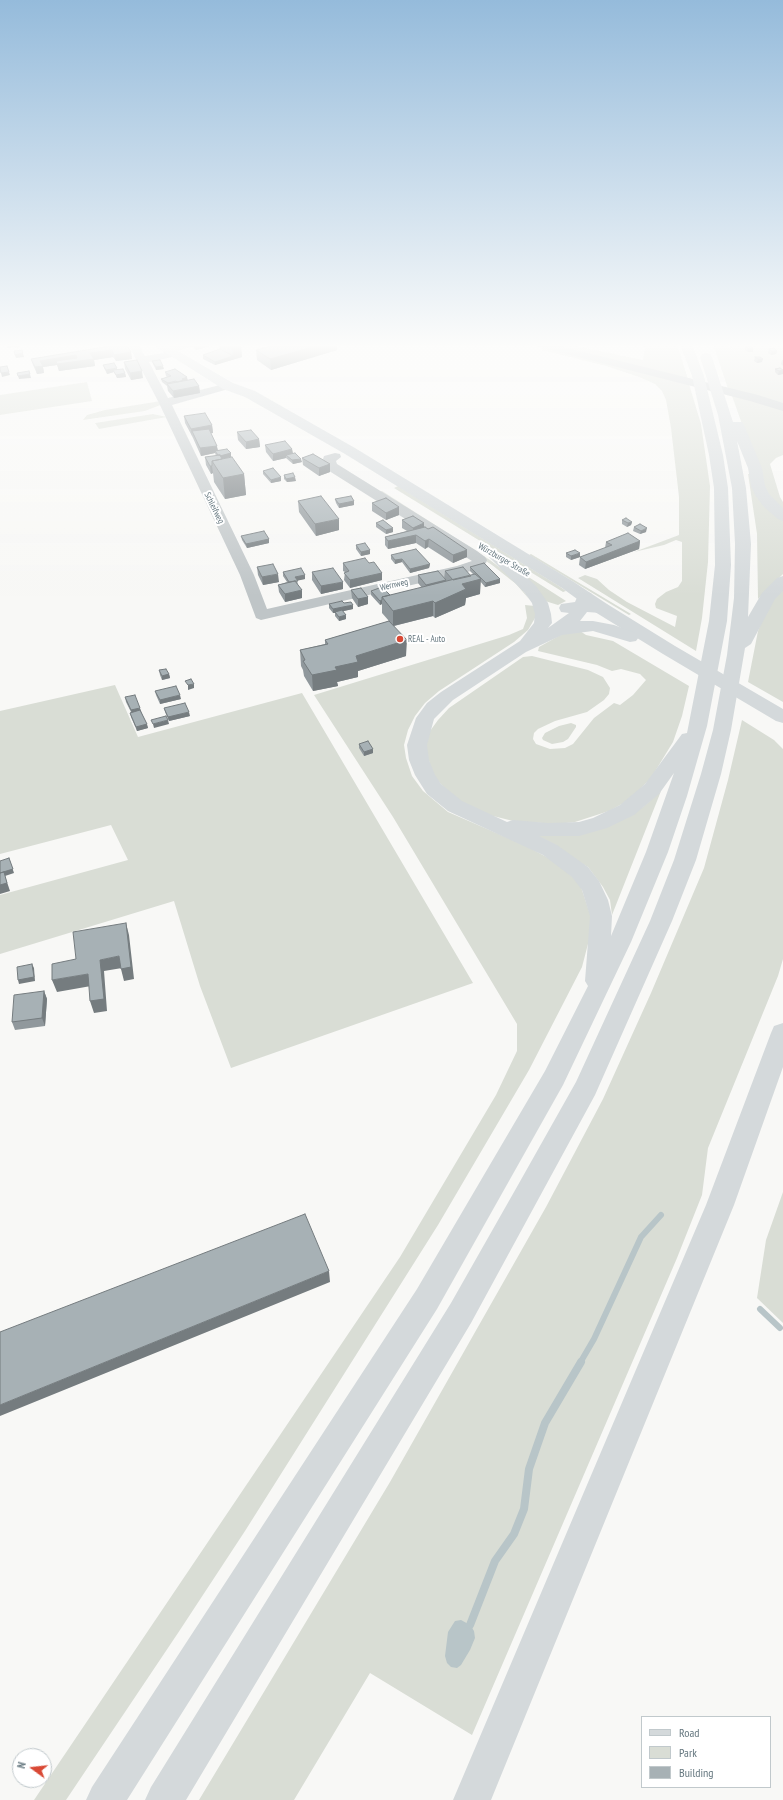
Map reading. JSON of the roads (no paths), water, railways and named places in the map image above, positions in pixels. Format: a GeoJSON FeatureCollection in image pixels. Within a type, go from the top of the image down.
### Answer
{"type":"FeatureCollection","features":[{"type":"Feature","properties":{"kind":"main road","name":"Würzburger Straße"},"geometry":{"type":"LineString","coordinates":[[287,428],[498,550]]}},
{"type":"Feature","properties":{"kind":"main road","name":"Würzburger Straße"},"geometry":{"type":"LineString","coordinates":[[310,428],[396,479],[498,550],[521,569],[583,602],[630,637],[667,654]]}},
{"type":"Feature","properties":{"kind":"main road"},"geometry":{"type":"LineString","coordinates":[[105,1800],[333,1448],[427,1299],[554,1078],[597,994],[657,852],[677,796],[698,726],[718,621],[723,542],[721,488],[710,428]]}},
{"type":"Feature","properties":{"kind":"main road"},"geometry":{"type":"LineString","coordinates":[[164,1800],[457,1319],[586,1087],[662,921],[685,860],[715,760],[736,656],[742,598],[742,514],[734,457],[728,428]]}},
{"type":"Feature","properties":{"kind":"main road"},"geometry":{"type":"LineString","coordinates":[[739,428],[748,449],[762,495],[769,504],[783,516]]}},
{"type":"Feature","properties":{"kind":"main road"},"geometry":{"type":"LineString","coordinates":[[335,457],[350,451]]}},
{"type":"Feature","properties":{"kind":"main road"},"geometry":{"type":"LineString","coordinates":[[498,550],[537,597],[549,627]]}},
{"type":"Feature","properties":{"kind":"main road"},"geometry":{"type":"LineString","coordinates":[[736,656],[760,608],[776,587],[783,581]]}},
{"type":"Feature","properties":{"kind":"main road"},"geometry":{"type":"LineString","coordinates":[[583,602],[574,617],[549,627],[527,644],[447,696],[434,707],[425,718],[417,746],[419,760],[425,775],[434,788],[455,806],[556,854],[580,872],[591,887],[597,900],[601,916],[597,994]]}},
{"type":"Feature","properties":{"kind":"main road","name":"Würzburger Straße"},"geometry":{"type":"LineString","coordinates":[[583,602],[601,608],[667,654],[778,722]]}},
{"type":"Feature","properties":{"kind":"main road"},"geometry":{"type":"LineString","coordinates":[[549,627],[587,626],[608,629],[630,637]]}},
{"type":"Feature","properties":{"kind":"main road"},"geometry":{"type":"LineString","coordinates":[[494,825],[548,830],[579,829],[600,823],[627,810],[652,789],[698,726]]}},
{"type":"Feature","properties":{"kind":"main road"},"geometry":{"type":"LineString","coordinates":[[472,1800],[720,1204],[783,1033]]}},
{"type":"Feature","properties":{"kind":"street","name":"Schleifweg"},"geometry":{"type":"LineString","coordinates":[[177,428],[247,576],[261,615]]}},
{"type":"Feature","properties":{"kind":"street","name":"Wernweg"},"geometry":{"type":"LineString","coordinates":[[261,615],[458,570],[474,566],[479,563],[480,560],[472,554],[331,466],[329,459],[335,457]]}},
{"type":"Feature","properties":{"kind":"waterway"},"geometry":{"type":"LineString","coordinates":[[580,1363],[594,1339],[641,1237],[661,1215]]}},
{"type":"Feature","properties":{"kind":"waterway"},"geometry":{"type":"LineString","coordinates":[[760,1309],[780,1328]]}},
{"type":"Feature","properties":{"kind":"waterway"},"geometry":{"type":"LineString","coordinates":[[470,1625],[495,1561],[514,1534],[524,1509],[529,1469],[545,1423],[581,1362]]}},
{"type":"Feature","properties":{"kind":"place","name":"REAL - Auto"},"geometry":{"type":"Point","coordinates":[400,639]}}]}
